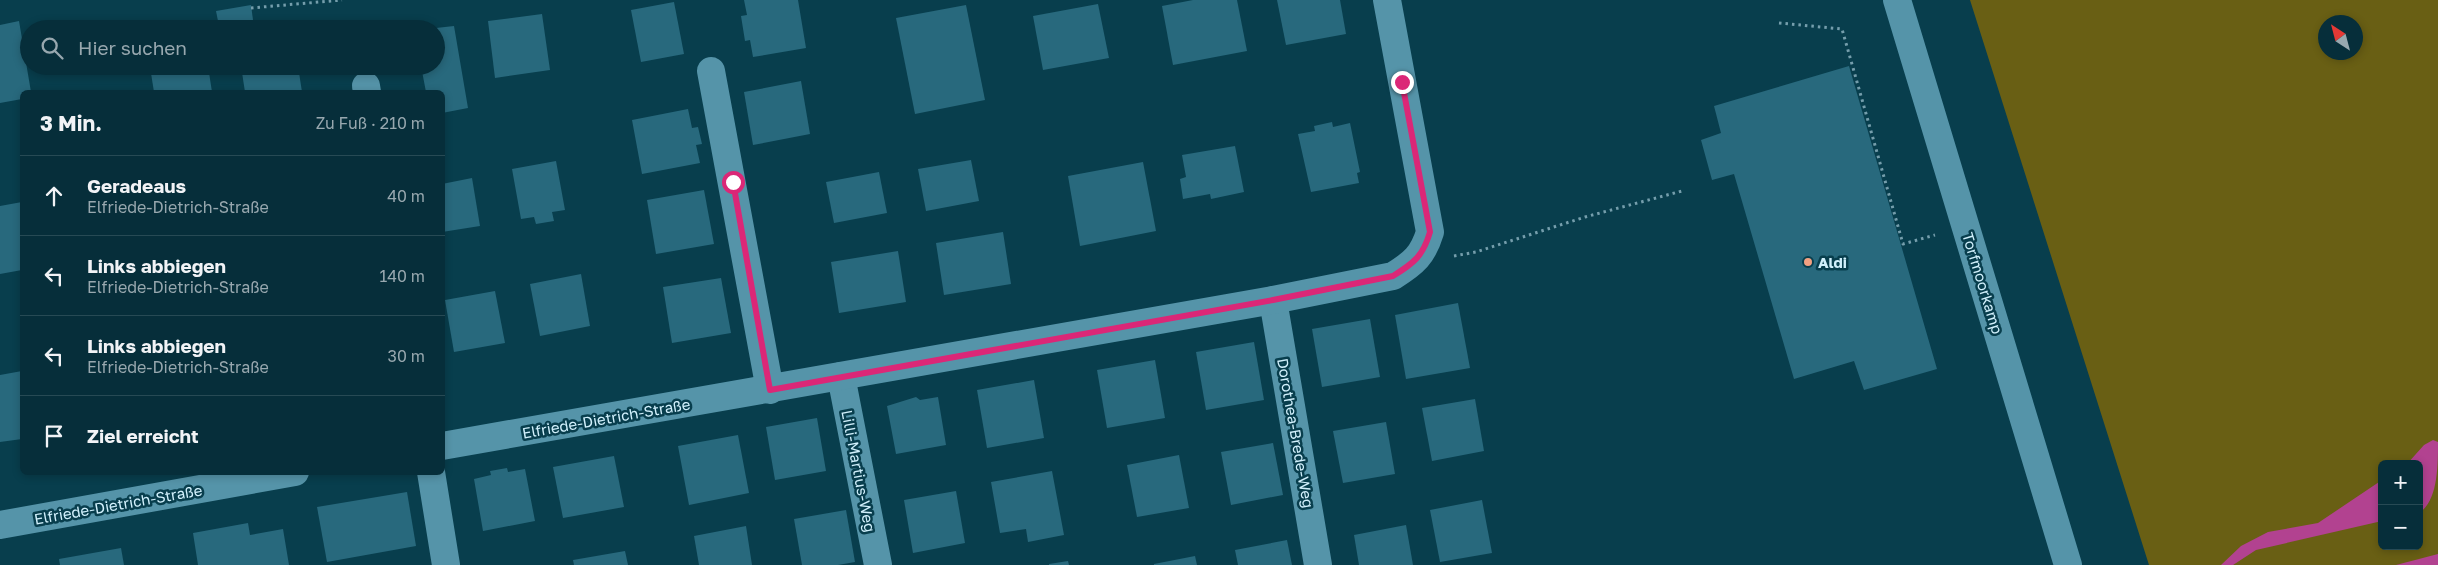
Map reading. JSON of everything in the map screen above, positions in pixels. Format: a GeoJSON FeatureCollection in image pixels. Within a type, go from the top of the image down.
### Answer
{"type":"FeatureCollection","features":[{"type":"Feature","properties":{"kind":"street"},"geometry":{"type":"LineString","coordinates":[[1387,0],[1430,232],[1425,250]]}},
{"type":"Feature","properties":{"kind":"street","name":"Torfmoorkamp"},"geometry":{"type":"LineString","coordinates":[[1897,0],[2068,565]]}},
{"type":"Feature","properties":{"kind":"street"},"geometry":{"type":"LineString","coordinates":[[711,71],[770,390]]}},
{"type":"Feature","properties":{"kind":"street","name":"Elfriede-Dietrich-Straße"},"geometry":{"type":"LineString","coordinates":[[445,445],[770,390],[1273,300],[1393,276],[1408,266],[1425,250]]}},
{"type":"Feature","properties":{"kind":"street","name":"Dorothea-Brede-Weg"},"geometry":{"type":"LineString","coordinates":[[1273,300],[1318,565]]}},
{"type":"Feature","properties":{"kind":"street","name":"Lilli-Martius-Weg"},"geometry":{"type":"LineString","coordinates":[[841,376],[878,565]]}},
{"type":"Feature","properties":{"kind":"street","name":"Elfriede-Dietrich-Straße"},"geometry":{"type":"LineString","coordinates":[[0,525],[278,475]]}},
{"type":"Feature","properties":{"kind":"street"},"geometry":{"type":"LineString","coordinates":[[431,475],[446,565]]}},
{"type":"Feature","properties":{"kind":"path"},"geometry":{"type":"LineString","coordinates":[[251,8],[342,0]]}},
{"type":"Feature","properties":{"kind":"path"},"geometry":{"type":"LineString","coordinates":[[1779,23],[1842,29],[1903,244],[1936,235]]}},
{"type":"Feature","properties":{"kind":"path"},"geometry":{"type":"LineString","coordinates":[[1425,250],[1442,257],[1466,255],[1585,217],[1682,190]]}},
{"type":"Feature","properties":{"kind":"shaded area"},"geometry":{"type":"Polygon","coordinates":[[[1970,0],[2438,0],[2438,565],[2149,565],[1970,0]]]}},
{"type":"Feature","properties":{"kind":"shaded area"},"geometry":{"type":"Polygon","coordinates":[[[2433,440],[2438,442],[2436,482],[2430,500],[2423,509],[2423,460],[2411,460],[2424,445],[2433,440]]]}},
{"type":"Feature","properties":{"kind":"shaded area"},"geometry":{"type":"Polygon","coordinates":[[[2378,483],[2378,522],[2256,550],[2233,565],[2221,565],[2241,546],[2268,532],[2318,523],[2378,483]]]}},
{"type":"Feature","properties":{"kind":"shaded area"},"geometry":{"type":"Polygon","coordinates":[[[2438,554],[2438,565],[2396,565],[2438,554]]]}},
{"type":"Feature","properties":{"kind":"building"},"geometry":{"type":"Polygon","coordinates":[[[744,0],[798,0],[806,48],[753,57],[750,40],[745,41],[741,16],[747,15],[744,0]]]}},
{"type":"Feature","properties":{"kind":"building"},"geometry":{"type":"Polygon","coordinates":[[[1193,0],[1237,0],[1247,51],[1173,65],[1162,6],[1193,0]]]}},
{"type":"Feature","properties":{"kind":"building"},"geometry":{"type":"Polygon","coordinates":[[[1277,0],[1340,0],[1346,34],[1286,45],[1277,0]]]}},
{"type":"Feature","properties":{"kind":"building"},"geometry":{"type":"Polygon","coordinates":[[[674,2],[684,54],[641,62],[631,10],[674,2]]]}},
{"type":"Feature","properties":{"kind":"building"},"geometry":{"type":"Polygon","coordinates":[[[1098,4],[1109,58],[1043,70],[1033,16],[1098,4]]]}},
{"type":"Feature","properties":{"kind":"building"},"geometry":{"type":"Polygon","coordinates":[[[251,5],[253,20],[218,20],[216,11],[251,5]]]}},
{"type":"Feature","properties":{"kind":"building"},"geometry":{"type":"Polygon","coordinates":[[[966,5],[985,100],[915,114],[896,18],[966,5]]]}},
{"type":"Feature","properties":{"kind":"building"},"geometry":{"type":"Polygon","coordinates":[[[542,14],[550,70],[495,78],[488,21],[542,14]]]}},
{"type":"Feature","properties":{"kind":"building"},"geometry":{"type":"Polygon","coordinates":[[[19,21],[20,75],[28,75],[31,90],[20,90],[20,99],[0,103],[0,25],[19,21]]]}},
{"type":"Feature","properties":{"kind":"building"},"geometry":{"type":"Polygon","coordinates":[[[454,26],[468,108],[445,112],[445,90],[426,90],[423,75],[445,75],[445,27],[454,26]]]}},
{"type":"Feature","properties":{"kind":"building","name":"Aldi"},"geometry":{"type":"Polygon","coordinates":[[[1849,66],[1937,369],[1864,390],[1854,361],[1794,379],[1734,174],[1712,180],[1701,140],[1721,133],[1714,106],[1849,66]]]}},
{"type":"Feature","properties":{"kind":"building"},"geometry":{"type":"Polygon","coordinates":[[[151,75],[209,75],[212,90],[154,90],[151,75]]]}},
{"type":"Feature","properties":{"kind":"building"},"geometry":{"type":"Polygon","coordinates":[[[242,75],[299,75],[302,90],[245,90],[242,75]]]}},
{"type":"Feature","properties":{"kind":"building"},"geometry":{"type":"Polygon","coordinates":[[[801,81],[810,134],[753,145],[744,92],[801,81]]]}},
{"type":"Feature","properties":{"kind":"building"},"geometry":{"type":"Polygon","coordinates":[[[688,109],[692,128],[698,127],[702,144],[696,145],[700,163],[642,174],[632,120],[688,109]]]}},
{"type":"Feature","properties":{"kind":"building"},"geometry":{"type":"Polygon","coordinates":[[[1332,122],[1333,127],[1350,123],[1360,172],[1357,173],[1359,183],[1311,192],[1298,134],[1315,131],[1314,126],[1332,122]]]}},
{"type":"Feature","properties":{"kind":"building"},"geometry":{"type":"Polygon","coordinates":[[[1235,146],[1244,192],[1211,199],[1210,194],[1183,199],[1180,179],[1186,177],[1182,155],[1235,146]]]}},
{"type":"Feature","properties":{"kind":"building"},"geometry":{"type":"Polygon","coordinates":[[[971,160],[979,201],[926,211],[918,169],[971,160]]]}},
{"type":"Feature","properties":{"kind":"building"},"geometry":{"type":"Polygon","coordinates":[[[556,161],[565,210],[552,212],[554,221],[536,224],[534,217],[521,219],[512,169],[556,161]]]}},
{"type":"Feature","properties":{"kind":"building"},"geometry":{"type":"Polygon","coordinates":[[[1143,162],[1156,231],[1080,246],[1068,176],[1143,162]]]}},
{"type":"Feature","properties":{"kind":"building"},"geometry":{"type":"Polygon","coordinates":[[[879,172],[887,213],[834,223],[826,182],[879,172]]]}},
{"type":"Feature","properties":{"kind":"building"},"geometry":{"type":"Polygon","coordinates":[[[472,178],[480,226],[445,232],[445,183],[472,178]]]}},
{"type":"Feature","properties":{"kind":"building"},"geometry":{"type":"Polygon","coordinates":[[[704,190],[714,244],[656,254],[647,200],[704,190]]]}},
{"type":"Feature","properties":{"kind":"building"},"geometry":{"type":"Polygon","coordinates":[[[20,202],[20,270],[0,274],[0,206],[20,202]]]}},
{"type":"Feature","properties":{"kind":"building"},"geometry":{"type":"Polygon","coordinates":[[[1003,232],[1011,284],[944,295],[936,243],[1003,232]]]}},
{"type":"Feature","properties":{"kind":"building"},"geometry":{"type":"Polygon","coordinates":[[[898,251],[906,302],[839,313],[831,262],[898,251]]]}},
{"type":"Feature","properties":{"kind":"building"},"geometry":{"type":"Polygon","coordinates":[[[581,274],[590,326],[540,336],[530,284],[581,274]]]}},
{"type":"Feature","properties":{"kind":"building"},"geometry":{"type":"Polygon","coordinates":[[[721,278],[731,333],[672,343],[663,287],[721,278]]]}},
{"type":"Feature","properties":{"kind":"building"},"geometry":{"type":"Polygon","coordinates":[[[495,291],[505,343],[454,352],[445,300],[495,291]]]}},
{"type":"Feature","properties":{"kind":"building"},"geometry":{"type":"Polygon","coordinates":[[[1458,303],[1470,368],[1406,379],[1395,315],[1458,303]]]}},
{"type":"Feature","properties":{"kind":"building"},"geometry":{"type":"Polygon","coordinates":[[[1370,319],[1380,377],[1322,387],[1312,329],[1370,319]]]}},
{"type":"Feature","properties":{"kind":"building"},"geometry":{"type":"Polygon","coordinates":[[[1254,342],[1264,400],[1206,410],[1196,352],[1254,342]]]}},
{"type":"Feature","properties":{"kind":"building"},"geometry":{"type":"Polygon","coordinates":[[[1155,360],[1165,418],[1107,428],[1097,370],[1155,360]]]}},
{"type":"Feature","properties":{"kind":"building"},"geometry":{"type":"Polygon","coordinates":[[[20,371],[20,439],[0,442],[0,375],[20,371]]]}},
{"type":"Feature","properties":{"kind":"building"},"geometry":{"type":"Polygon","coordinates":[[[1034,380],[1044,438],[987,448],[977,390],[1034,380]]]}},
{"type":"Feature","properties":{"kind":"building"},"geometry":{"type":"Polygon","coordinates":[[[916,397],[920,400],[938,397],[946,445],[896,454],[887,406],[916,397]]]}},
{"type":"Feature","properties":{"kind":"building"},"geometry":{"type":"Polygon","coordinates":[[[1475,399],[1484,451],[1432,461],[1422,408],[1475,399]]]}},
{"type":"Feature","properties":{"kind":"building"},"geometry":{"type":"Polygon","coordinates":[[[817,418],[826,471],[775,480],[766,427],[817,418]]]}},
{"type":"Feature","properties":{"kind":"building"},"geometry":{"type":"Polygon","coordinates":[[[1386,422],[1395,474],[1343,483],[1333,431],[1386,422]]]}},
{"type":"Feature","properties":{"kind":"building"},"geometry":{"type":"Polygon","coordinates":[[[738,435],[749,493],[689,505],[678,446],[738,435]]]}},
{"type":"Feature","properties":{"kind":"building"},"geometry":{"type":"Polygon","coordinates":[[[1273,443],[1283,495],[1231,505],[1221,452],[1273,443]]]}},
{"type":"Feature","properties":{"kind":"building"},"geometry":{"type":"Polygon","coordinates":[[[1179,455],[1189,508],[1137,517],[1127,465],[1179,455]]]}},
{"type":"Feature","properties":{"kind":"building"},"geometry":{"type":"Polygon","coordinates":[[[614,456],[624,507],[563,518],[553,467],[614,456]]]}},
{"type":"Feature","properties":{"kind":"building"},"geometry":{"type":"Polygon","coordinates":[[[507,468],[508,472],[525,469],[535,521],[483,531],[474,479],[491,475],[490,471],[507,468]]]}},
{"type":"Feature","properties":{"kind":"building"},"geometry":{"type":"Polygon","coordinates":[[[1052,471],[1064,535],[1028,542],[1026,529],[1000,533],[991,482],[1052,471]]]}},
{"type":"Feature","properties":{"kind":"building"},"geometry":{"type":"Polygon","coordinates":[[[956,491],[965,543],[913,553],[904,500],[956,491]]]}},
{"type":"Feature","properties":{"kind":"building"},"geometry":{"type":"Polygon","coordinates":[[[407,492],[416,546],[327,562],[317,507],[407,492]]]}},
{"type":"Feature","properties":{"kind":"building"},"geometry":{"type":"Polygon","coordinates":[[[1482,500],[1492,553],[1440,562],[1430,510],[1482,500]]]}},
{"type":"Feature","properties":{"kind":"building"},"geometry":{"type":"Polygon","coordinates":[[[846,510],[855,562],[838,565],[802,565],[794,519],[846,510]]]}},
{"type":"Feature","properties":{"kind":"building"},"geometry":{"type":"Polygon","coordinates":[[[248,523],[250,535],[283,529],[289,565],[198,565],[193,533],[248,523]]]}},
{"type":"Feature","properties":{"kind":"building"},"geometry":{"type":"Polygon","coordinates":[[[1406,525],[1413,565],[1359,565],[1354,535],[1406,525]]]}},
{"type":"Feature","properties":{"kind":"building"},"geometry":{"type":"Polygon","coordinates":[[[746,526],[752,565],[699,565],[694,536],[746,526]]]}},
{"type":"Feature","properties":{"kind":"building"},"geometry":{"type":"Polygon","coordinates":[[[1287,540],[1292,565],[1238,565],[1235,550],[1287,540]]]}},
{"type":"Feature","properties":{"kind":"building"},"geometry":{"type":"Polygon","coordinates":[[[121,548],[124,565],[60,565],[59,559],[121,548]]]}},
{"type":"Feature","properties":{"kind":"building"},"geometry":{"type":"Polygon","coordinates":[[[625,551],[628,565],[574,565],[573,560],[625,551]]]}},
{"type":"Feature","properties":{"kind":"building"},"geometry":{"type":"Polygon","coordinates":[[[1195,556],[1197,565],[1154,565],[1154,564],[1195,556]]]}},
{"type":"Feature","properties":{"kind":"building"},"geometry":{"type":"Polygon","coordinates":[[[1068,561],[1069,565],[1049,565],[1049,564],[1068,561]]]}},
{"type":"Feature","properties":{"kind":"place","name":"Aldi"},"geometry":{"type":"Point","coordinates":[1808,262]}},
{"type":"Feature","properties":{"kind":"route"},"geometry":{"type":"LineString","coordinates":[[733,182],[770,390],[1273,300],[1393,276],[1408,266],[1425,250],[1430,232],[1402,82]]}}]}
